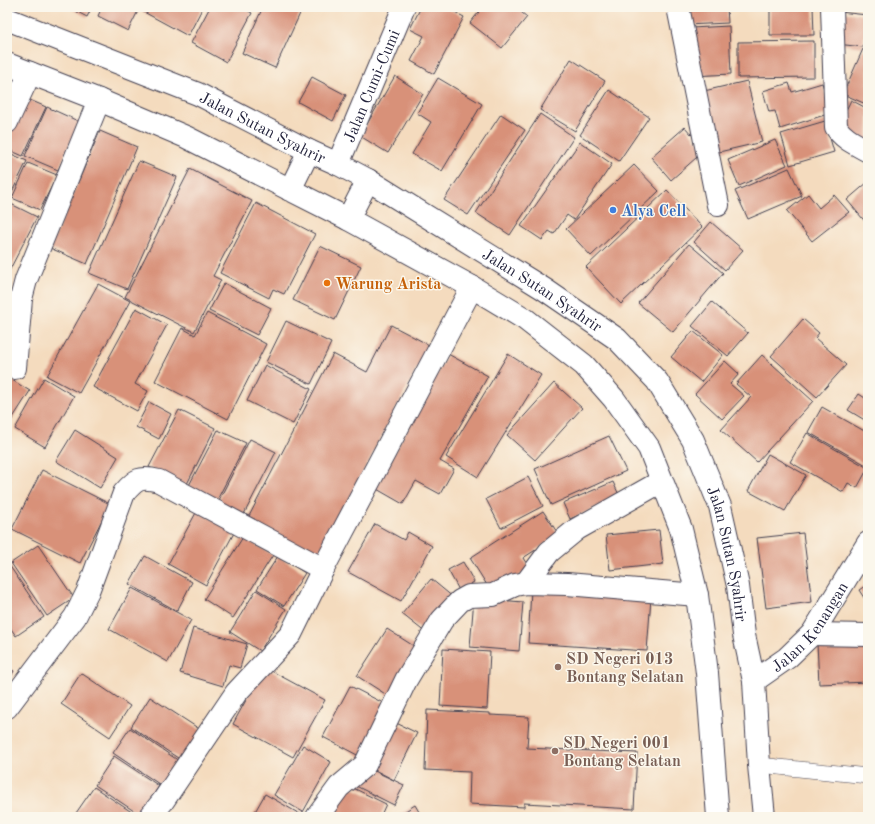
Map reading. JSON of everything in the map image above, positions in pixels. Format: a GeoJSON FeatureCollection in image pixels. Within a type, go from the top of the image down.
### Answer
{"type":"FeatureCollection","features":[{"type":"Feature","properties":{"kind":"street","name":"Jalan Cumi-Cumi"},"geometry":{"type":"LineString","coordinates":[[338,164],[404,7]]}},
{"type":"Feature","properties":{"kind":"street"},"geometry":{"type":"LineString","coordinates":[[678,7],[718,205]]}},
{"type":"Feature","properties":{"kind":"street"},"geometry":{"type":"LineString","coordinates":[[832,7],[836,127],[840,134],[847,140],[868,151]]}},
{"type":"Feature","properties":{"kind":"street","name":"Jalan Sutan Syahrir"},"geometry":{"type":"LineString","coordinates":[[7,19],[198,94],[309,152],[338,164],[368,180],[544,290],[617,339],[657,381],[693,440],[720,506],[738,586],[744,635],[754,681],[764,817]]}},
{"type":"Feature","properties":{"kind":"street"},"geometry":{"type":"LineString","coordinates":[[7,64],[99,100],[186,137],[348,219],[472,287],[525,319],[584,365],[614,399],[649,448],[681,529],[697,595],[707,673],[718,817]]}},
{"type":"Feature","properties":{"kind":"street"},"geometry":{"type":"LineString","coordinates":[[7,122],[30,73]]}},
{"type":"Feature","properties":{"kind":"street"},"geometry":{"type":"LineString","coordinates":[[14,368],[21,298],[26,280],[99,100]]}},
{"type":"Feature","properties":{"kind":"street"},"geometry":{"type":"LineString","coordinates":[[290,190],[309,152]]}},
{"type":"Feature","properties":{"kind":"street"},"geometry":{"type":"LineString","coordinates":[[348,219],[368,180]]}},
{"type":"Feature","properties":{"kind":"street"},"geometry":{"type":"LineString","coordinates":[[150,817],[163,801],[236,693],[291,634],[323,570],[472,287]]}},
{"type":"Feature","properties":{"kind":"street"},"geometry":{"type":"LineString","coordinates":[[7,707],[75,617],[88,591],[124,493],[135,481],[146,478],[158,481],[323,570]]}},
{"type":"Feature","properties":{"kind":"street"},"geometry":{"type":"LineString","coordinates":[[526,583],[549,552],[577,529],[662,481]]}},
{"type":"Feature","properties":{"kind":"street","name":"Jalan Kenangan"},"geometry":{"type":"LineString","coordinates":[[754,681],[787,658],[812,634],[868,543]]}},
{"type":"Feature","properties":{"kind":"street"},"geometry":{"type":"LineString","coordinates":[[317,817],[339,787],[365,765],[406,680],[442,620],[460,601],[469,596],[493,595],[515,585],[526,583],[567,584],[697,595]]}},
{"type":"Feature","properties":{"kind":"street"},"geometry":{"type":"LineString","coordinates":[[812,634],[868,634]]}},
{"type":"Feature","properties":{"kind":"lane"},"geometry":{"type":"LineString","coordinates":[[759,765],[868,776]]}},
{"type":"Feature","properties":{"kind":"building"},"geometry":{"type":"Polygon","coordinates":[[[68,7],[92,7],[87,17],[68,7]]]}},
{"type":"Feature","properties":{"kind":"building"},"geometry":{"type":"Polygon","coordinates":[[[102,7],[140,7],[128,31],[98,16],[102,7]]]}},
{"type":"Feature","properties":{"kind":"building"},"geometry":{"type":"Polygon","coordinates":[[[145,7],[203,7],[188,36],[142,11],[145,7]]]}},
{"type":"Feature","properties":{"kind":"building"},"geometry":{"type":"Polygon","coordinates":[[[210,7],[241,7],[252,13],[226,62],[191,43],[210,7]]]}},
{"type":"Feature","properties":{"kind":"building"},"geometry":{"type":"Polygon","coordinates":[[[263,7],[303,7],[275,68],[242,53],[263,7]]]}},
{"type":"Feature","properties":{"kind":"building"},"geometry":{"type":"Polygon","coordinates":[[[421,7],[445,7],[464,17],[434,74],[411,61],[424,36],[410,29],[421,7]]]}},
{"type":"Feature","properties":{"kind":"building"},"geometry":{"type":"Polygon","coordinates":[[[483,7],[515,7],[527,17],[502,48],[470,23],[483,7]]]}},
{"type":"Feature","properties":{"kind":"building"},"geometry":{"type":"Polygon","coordinates":[[[685,7],[727,7],[728,23],[686,25],[685,7]]]}},
{"type":"Feature","properties":{"kind":"building"},"geometry":{"type":"Polygon","coordinates":[[[770,7],[813,7],[814,35],[770,35],[770,7]]]}},
{"type":"Feature","properties":{"kind":"building"},"geometry":{"type":"Polygon","coordinates":[[[840,12],[867,15],[863,47],[837,44],[840,12]]]}},
{"type":"Feature","properties":{"kind":"building"},"geometry":{"type":"Polygon","coordinates":[[[729,26],[731,74],[693,76],[691,28],[729,26]]]}},
{"type":"Feature","properties":{"kind":"building"},"geometry":{"type":"Polygon","coordinates":[[[814,41],[814,77],[738,78],[738,42],[814,41]]]}},
{"type":"Feature","properties":{"kind":"building"},"geometry":{"type":"Polygon","coordinates":[[[863,49],[868,52],[868,105],[843,94],[863,49]]]}},
{"type":"Feature","properties":{"kind":"building"},"geometry":{"type":"Polygon","coordinates":[[[571,59],[605,81],[575,131],[540,110],[571,59]]]}},
{"type":"Feature","properties":{"kind":"building"},"geometry":{"type":"Polygon","coordinates":[[[395,76],[423,94],[388,153],[360,136],[395,76]]]}},
{"type":"Feature","properties":{"kind":"building"},"geometry":{"type":"Polygon","coordinates":[[[312,77],[346,95],[333,121],[298,102],[312,77]]]}},
{"type":"Feature","properties":{"kind":"building"},"geometry":{"type":"Polygon","coordinates":[[[438,78],[482,104],[442,171],[412,154],[431,122],[417,113],[438,78]]]}},
{"type":"Feature","properties":{"kind":"building"},"geometry":{"type":"Polygon","coordinates":[[[747,81],[762,142],[719,152],[704,91],[747,81]]]}},
{"type":"Feature","properties":{"kind":"building"},"geometry":{"type":"Polygon","coordinates":[[[789,83],[792,92],[822,83],[831,113],[780,129],[775,111],[769,112],[763,91],[789,83]]]}},
{"type":"Feature","properties":{"kind":"building"},"geometry":{"type":"Polygon","coordinates":[[[609,90],[649,117],[619,161],[580,135],[609,90]]]}},
{"type":"Feature","properties":{"kind":"building"},"geometry":{"type":"Polygon","coordinates":[[[23,97],[46,107],[23,156],[7,149],[7,131],[23,97]]]}},
{"type":"Feature","properties":{"kind":"building"},"geometry":{"type":"Polygon","coordinates":[[[851,100],[868,109],[868,143],[838,127],[851,100]]]}},
{"type":"Feature","properties":{"kind":"building"},"geometry":{"type":"Polygon","coordinates":[[[47,107],[80,122],[58,170],[25,156],[47,107]]]}},
{"type":"Feature","properties":{"kind":"building"},"geometry":{"type":"Polygon","coordinates":[[[501,114],[525,130],[468,215],[444,200],[501,114]]]}},
{"type":"Feature","properties":{"kind":"building"},"geometry":{"type":"Polygon","coordinates":[[[540,114],[574,137],[510,235],[476,213],[540,114]]]}},
{"type":"Feature","properties":{"kind":"building"},"geometry":{"type":"Polygon","coordinates":[[[825,121],[834,152],[790,165],[781,134],[825,121]]]}},
{"type":"Feature","properties":{"kind":"building"},"geometry":{"type":"Polygon","coordinates":[[[685,127],[705,150],[671,180],[651,157],[685,127]]]}},
{"type":"Feature","properties":{"kind":"building"},"geometry":{"type":"Polygon","coordinates":[[[100,131],[137,147],[87,264],[50,248],[100,131]]]}},
{"type":"Feature","properties":{"kind":"building"},"geometry":{"type":"Polygon","coordinates":[[[775,140],[787,165],[739,186],[728,160],[775,140]]]}},
{"type":"Feature","properties":{"kind":"building"},"geometry":{"type":"Polygon","coordinates":[[[580,142],[612,164],[574,220],[567,215],[554,234],[549,231],[542,240],[521,226],[580,142]]]}},
{"type":"Feature","properties":{"kind":"building"},"geometry":{"type":"Polygon","coordinates":[[[7,152],[27,161],[9,198],[7,197],[7,152]]]}},
{"type":"Feature","properties":{"kind":"building"},"geometry":{"type":"Polygon","coordinates":[[[139,161],[177,177],[127,289],[89,273],[139,161]]]}},
{"type":"Feature","properties":{"kind":"building"},"geometry":{"type":"Polygon","coordinates":[[[28,163],[57,175],[40,210],[12,198],[28,163]]]}},
{"type":"Feature","properties":{"kind":"building","name":"Alya Cell"},"geometry":{"type":"Polygon","coordinates":[[[634,165],[659,191],[591,256],[566,229],[634,165]]]}},
{"type":"Feature","properties":{"kind":"building"},"geometry":{"type":"Polygon","coordinates":[[[789,168],[802,196],[748,219],[735,191],[789,168]]]}},
{"type":"Feature","properties":{"kind":"building"},"geometry":{"type":"Polygon","coordinates":[[[190,169],[252,201],[213,276],[221,280],[194,332],[125,297],[190,169]]]}},
{"type":"Feature","properties":{"kind":"building"},"geometry":{"type":"Polygon","coordinates":[[[868,182],[868,225],[847,200],[868,182]]]}},
{"type":"Feature","properties":{"kind":"building"},"geometry":{"type":"Polygon","coordinates":[[[667,190],[702,227],[621,304],[586,267],[667,190]]]}},
{"type":"Feature","properties":{"kind":"building"},"geometry":{"type":"Polygon","coordinates":[[[808,194],[819,208],[834,195],[849,212],[812,241],[787,211],[808,194]]]}},
{"type":"Feature","properties":{"kind":"building"},"geometry":{"type":"Polygon","coordinates":[[[7,202],[37,217],[7,275],[7,202]]]}},
{"type":"Feature","properties":{"kind":"building"},"geometry":{"type":"Polygon","coordinates":[[[256,203],[315,234],[284,294],[273,289],[269,298],[220,273],[256,203]]]}},
{"type":"Feature","properties":{"kind":"building"},"geometry":{"type":"Polygon","coordinates":[[[711,222],[743,250],[725,270],[694,242],[711,222]]]}},
{"type":"Feature","properties":{"kind":"building"},"geometry":{"type":"Polygon","coordinates":[[[689,244],[723,273],[673,332],[638,303],[689,244]]]}},
{"type":"Feature","properties":{"kind":"building","name":"Warung Arista"},"geometry":{"type":"Polygon","coordinates":[[[320,246],[361,266],[335,320],[293,300],[320,246]]]}},
{"type":"Feature","properties":{"kind":"building"},"geometry":{"type":"Polygon","coordinates":[[[224,283],[271,308],[257,335],[209,311],[224,283]]]}},
{"type":"Feature","properties":{"kind":"building"},"geometry":{"type":"Polygon","coordinates":[[[98,284],[130,301],[79,393],[47,376],[98,284]]]}},
{"type":"Feature","properties":{"kind":"building"},"geometry":{"type":"Polygon","coordinates":[[[7,291],[12,293],[7,304],[7,291]]]}},
{"type":"Feature","properties":{"kind":"building"},"geometry":{"type":"Polygon","coordinates":[[[712,302],[748,333],[728,356],[692,326],[712,302]]]}},
{"type":"Feature","properties":{"kind":"building"},"geometry":{"type":"Polygon","coordinates":[[[136,308],[167,325],[135,384],[148,391],[137,411],[93,387],[136,308]]]}},
{"type":"Feature","properties":{"kind":"building"},"geometry":{"type":"Polygon","coordinates":[[[207,313],[266,344],[228,419],[155,381],[182,328],[195,335],[207,313]]]}},
{"type":"Feature","properties":{"kind":"building"},"geometry":{"type":"Polygon","coordinates":[[[803,319],[819,333],[815,338],[846,365],[817,397],[771,356],[803,319]]]}},
{"type":"Feature","properties":{"kind":"building"},"geometry":{"type":"Polygon","coordinates":[[[286,321],[331,343],[311,384],[266,362],[286,321]]]}},
{"type":"Feature","properties":{"kind":"building"},"geometry":{"type":"Polygon","coordinates":[[[391,325],[429,345],[318,559],[246,522],[333,354],[367,372],[391,325]]]}},
{"type":"Feature","properties":{"kind":"building"},"geometry":{"type":"Polygon","coordinates":[[[693,331],[723,355],[701,382],[671,357],[693,331]]]}},
{"type":"Feature","properties":{"kind":"building"},"geometry":{"type":"Polygon","coordinates":[[[448,354],[488,376],[440,461],[454,469],[440,494],[416,481],[403,504],[375,488],[448,354]]]}},
{"type":"Feature","properties":{"kind":"building"},"geometry":{"type":"Polygon","coordinates":[[[508,354],[541,375],[478,477],[446,457],[508,354]]]}},
{"type":"Feature","properties":{"kind":"building"},"geometry":{"type":"Polygon","coordinates":[[[762,355],[813,401],[757,462],[721,430],[751,397],[736,384],[762,355]]]}},
{"type":"Feature","properties":{"kind":"building"},"geometry":{"type":"Polygon","coordinates":[[[725,361],[739,374],[730,384],[744,396],[722,419],[695,394],[725,361]]]}},
{"type":"Feature","properties":{"kind":"building"},"geometry":{"type":"Polygon","coordinates":[[[265,365],[311,389],[293,424],[247,401],[265,365]]]}},
{"type":"Feature","properties":{"kind":"building"},"geometry":{"type":"Polygon","coordinates":[[[7,377],[30,391],[7,427],[7,377]]]}},
{"type":"Feature","properties":{"kind":"building"},"geometry":{"type":"Polygon","coordinates":[[[44,378],[74,396],[45,447],[15,429],[44,378]]]}},
{"type":"Feature","properties":{"kind":"building"},"geometry":{"type":"Polygon","coordinates":[[[554,383],[582,408],[535,460],[507,435],[554,383]]]}},
{"type":"Feature","properties":{"kind":"building"},"geometry":{"type":"Polygon","coordinates":[[[859,394],[868,400],[868,422],[848,410],[859,394]]]}},
{"type":"Feature","properties":{"kind":"building"},"geometry":{"type":"Polygon","coordinates":[[[149,402],[171,414],[159,439],[136,427],[149,402]]]}},
{"type":"Feature","properties":{"kind":"building"},"geometry":{"type":"Polygon","coordinates":[[[822,407],[868,433],[868,466],[808,432],[822,407]]]}},
{"type":"Feature","properties":{"kind":"building"},"geometry":{"type":"Polygon","coordinates":[[[179,410],[215,428],[186,486],[149,467],[179,410]]]}},
{"type":"Feature","properties":{"kind":"building"},"geometry":{"type":"Polygon","coordinates":[[[75,430],[118,457],[100,488],[56,461],[75,430]]]}},
{"type":"Feature","properties":{"kind":"building"},"geometry":{"type":"Polygon","coordinates":[[[218,430],[246,443],[214,506],[186,491],[218,430]]]}},
{"type":"Feature","properties":{"kind":"building"},"geometry":{"type":"Polygon","coordinates":[[[807,433],[868,468],[857,488],[848,483],[843,492],[790,462],[807,433]]]}},
{"type":"Feature","properties":{"kind":"building"},"geometry":{"type":"Polygon","coordinates":[[[609,436],[626,471],[551,505],[535,469],[609,436]]]}},
{"type":"Feature","properties":{"kind":"building"},"geometry":{"type":"Polygon","coordinates":[[[250,439],[276,452],[242,518],[217,504],[250,439]]]}},
{"type":"Feature","properties":{"kind":"building"},"geometry":{"type":"Polygon","coordinates":[[[768,454],[806,475],[785,511],[748,491],[768,454]]]}},
{"type":"Feature","properties":{"kind":"building"},"geometry":{"type":"Polygon","coordinates":[[[42,470],[110,504],[80,563],[12,529],[42,470]]]}},
{"type":"Feature","properties":{"kind":"building"},"geometry":{"type":"Polygon","coordinates":[[[528,477],[543,506],[501,528],[486,499],[528,477]]]}},
{"type":"Feature","properties":{"kind":"building"},"geometry":{"type":"Polygon","coordinates":[[[613,482],[620,497],[570,519],[563,503],[613,482]]]}},
{"type":"Feature","properties":{"kind":"building"},"geometry":{"type":"Polygon","coordinates":[[[197,511],[235,531],[206,585],[168,564],[197,511]]]}},
{"type":"Feature","properties":{"kind":"building"},"geometry":{"type":"Polygon","coordinates":[[[543,511],[559,535],[523,558],[530,569],[492,593],[470,558],[543,511]]]}},
{"type":"Feature","properties":{"kind":"building"},"geometry":{"type":"Polygon","coordinates":[[[375,524],[404,540],[408,532],[432,546],[401,601],[348,572],[375,524]]]}},
{"type":"Feature","properties":{"kind":"building"},"geometry":{"type":"Polygon","coordinates":[[[659,530],[663,564],[610,570],[606,535],[659,530]]]}},
{"type":"Feature","properties":{"kind":"building"},"geometry":{"type":"Polygon","coordinates":[[[803,533],[812,602],[766,608],[757,538],[803,533]]]}},
{"type":"Feature","properties":{"kind":"building"},"geometry":{"type":"Polygon","coordinates":[[[243,537],[273,555],[233,618],[204,599],[243,537]]]}},
{"type":"Feature","properties":{"kind":"building"},"geometry":{"type":"Polygon","coordinates":[[[38,545],[74,598],[47,616],[11,563],[38,545]]]}},
{"type":"Feature","properties":{"kind":"building"},"geometry":{"type":"Polygon","coordinates":[[[145,556],[192,582],[177,611],[129,584],[145,556]]]}},
{"type":"Feature","properties":{"kind":"building"},"geometry":{"type":"Polygon","coordinates":[[[278,556],[305,573],[284,606],[257,589],[278,556]]]}},
{"type":"Feature","properties":{"kind":"building"},"geometry":{"type":"Polygon","coordinates":[[[7,562],[44,617],[16,636],[7,623],[7,562]]]}},
{"type":"Feature","properties":{"kind":"building"},"geometry":{"type":"Polygon","coordinates":[[[463,562],[474,582],[459,590],[448,570],[463,562]]]}},
{"type":"Feature","properties":{"kind":"building"},"geometry":{"type":"Polygon","coordinates":[[[431,579],[454,598],[426,633],[402,614],[431,579]]]}},
{"type":"Feature","properties":{"kind":"building"},"geometry":{"type":"Polygon","coordinates":[[[868,584],[868,604],[859,590],[868,584]]]}},
{"type":"Feature","properties":{"kind":"building"},"geometry":{"type":"Polygon","coordinates":[[[132,588],[191,620],[168,662],[109,629],[132,588]]]}},
{"type":"Feature","properties":{"kind":"building"},"geometry":{"type":"Polygon","coordinates":[[[256,590],[286,609],[260,651],[230,632],[256,590]]]}},
{"type":"Feature","properties":{"kind":"building"},"geometry":{"type":"Polygon","coordinates":[[[531,590],[651,598],[647,651],[528,643],[531,590]]]}},
{"type":"Feature","properties":{"kind":"building"},"geometry":{"type":"Polygon","coordinates":[[[474,598],[523,602],[519,651],[470,647],[474,598]]]}},
{"type":"Feature","properties":{"kind":"building"},"geometry":{"type":"Polygon","coordinates":[[[193,628],[247,644],[240,668],[229,665],[223,686],[180,673],[193,628]]]}},
{"type":"Feature","properties":{"kind":"building"},"geometry":{"type":"Polygon","coordinates":[[[387,629],[420,650],[390,697],[357,676],[387,629]]]}},
{"type":"Feature","properties":{"kind":"building"},"geometry":{"type":"Polygon","coordinates":[[[868,641],[868,682],[819,684],[817,643],[868,641]]]}},
{"type":"Feature","properties":{"kind":"building"},"geometry":{"type":"Polygon","coordinates":[[[443,649],[490,652],[487,709],[440,706],[443,649]]]}},
{"type":"Feature","properties":{"kind":"building"},"geometry":{"type":"Polygon","coordinates":[[[7,667],[14,671],[7,683],[7,667]]]}},
{"type":"Feature","properties":{"kind":"building"},"geometry":{"type":"Polygon","coordinates":[[[264,667],[325,700],[293,757],[233,724],[264,667]]]}},
{"type":"Feature","properties":{"kind":"building"},"geometry":{"type":"Polygon","coordinates":[[[81,673],[130,706],[110,737],[61,704],[81,673]]]}},
{"type":"Feature","properties":{"kind":"building"},"geometry":{"type":"Polygon","coordinates":[[[350,686],[389,706],[361,757],[323,737],[350,686]]]}},
{"type":"Feature","properties":{"kind":"building"},"geometry":{"type":"Polygon","coordinates":[[[150,697],[204,732],[184,762],[131,727],[150,697]]]}},
{"type":"Feature","properties":{"kind":"building"},"geometry":{"type":"Polygon","coordinates":[[[427,710],[490,713],[490,715],[529,717],[527,748],[637,753],[634,809],[524,803],[524,807],[469,804],[470,772],[425,770],[427,710]]]}},
{"type":"Feature","properties":{"kind":"building"},"geometry":{"type":"Polygon","coordinates":[[[390,720],[417,733],[394,780],[367,766],[390,720]]]}},
{"type":"Feature","properties":{"kind":"building"},"geometry":{"type":"Polygon","coordinates":[[[130,728],[182,763],[165,788],[113,753],[130,728]]]}},
{"type":"Feature","properties":{"kind":"building"},"geometry":{"type":"Polygon","coordinates":[[[303,745],[331,762],[303,812],[274,795],[303,745]]]}},
{"type":"Feature","properties":{"kind":"building"},"geometry":{"type":"Polygon","coordinates":[[[114,756],[159,786],[140,815],[95,785],[114,756]]]}},
{"type":"Feature","properties":{"kind":"building"},"geometry":{"type":"Polygon","coordinates":[[[366,767],[404,785],[394,805],[356,786],[366,767]]]}},
{"type":"Feature","properties":{"kind":"building"},"geometry":{"type":"Polygon","coordinates":[[[345,784],[386,804],[381,815],[378,817],[329,817],[345,784]]]}},
{"type":"Feature","properties":{"kind":"building"},"geometry":{"type":"Polygon","coordinates":[[[94,787],[139,817],[82,817],[76,813],[94,787]]]}},
{"type":"Feature","properties":{"kind":"building"},"geometry":{"type":"Polygon","coordinates":[[[265,794],[305,817],[252,817],[265,794]]]}},
{"type":"Feature","properties":{"kind":"building"},"geometry":{"type":"Polygon","coordinates":[[[415,805],[422,817],[396,817],[415,805]]]}},
{"type":"Feature","properties":{"kind":"place","name":"Alya Cell"},"geometry":{"type":"Point","coordinates":[613,210]}},
{"type":"Feature","properties":{"kind":"place","name":"Warung Arista"},"geometry":{"type":"Point","coordinates":[327,283]}},
{"type":"Feature","properties":{"kind":"place","name":"SD Negeri 013 Bontang Selatan"},"geometry":{"type":"Point","coordinates":[558,667]}},
{"type":"Feature","properties":{"kind":"place","name":"SD Negeri 001 Bontang Selatan"},"geometry":{"type":"Point","coordinates":[555,751]}}]}
